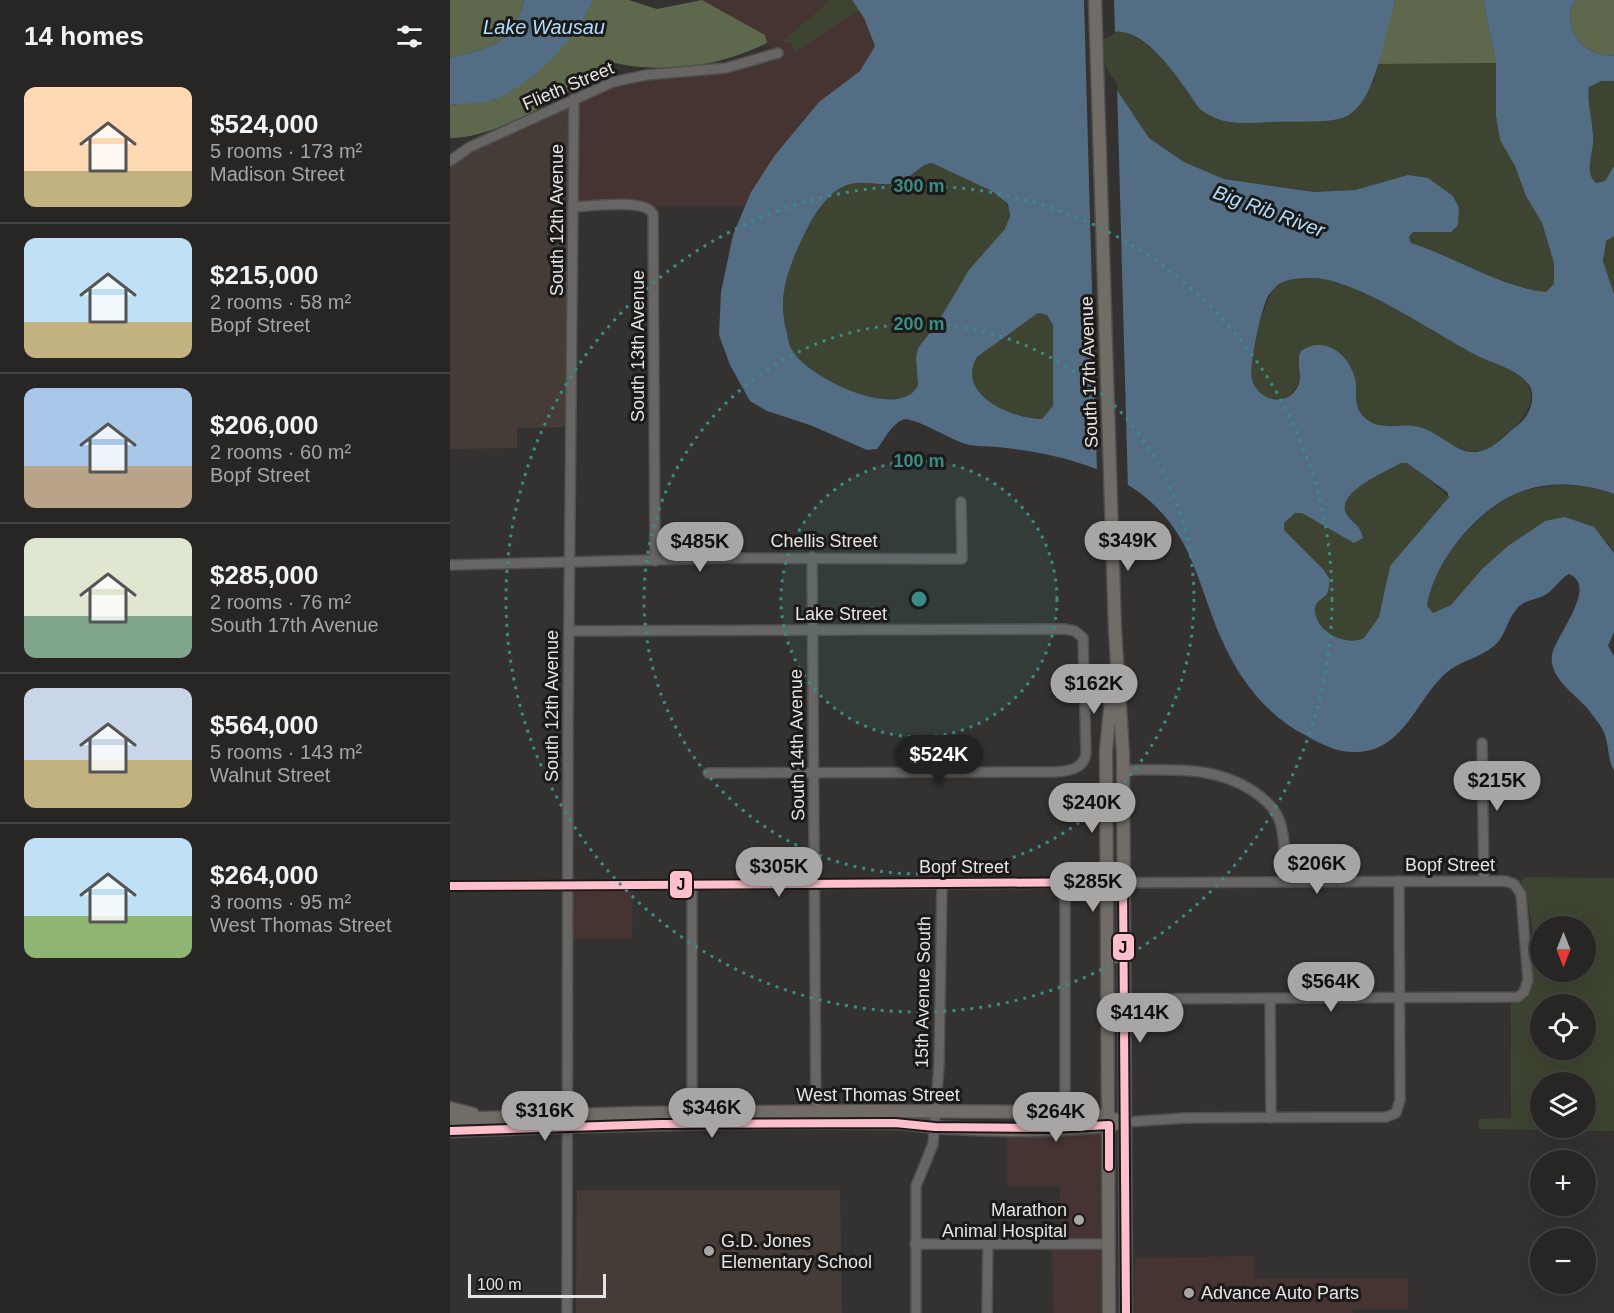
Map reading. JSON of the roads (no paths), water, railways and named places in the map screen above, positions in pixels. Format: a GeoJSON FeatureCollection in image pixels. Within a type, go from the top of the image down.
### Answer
{"type":"FeatureCollection","features":[{"type":"Feature","properties":{"kind":"main road","name":"South 17th Avenue"},"geometry":{"type":"LineString","coordinates":[[1095,0],[1110,501],[1124,770],[1126,1313]]}},
{"type":"Feature","properties":{"kind":"main road","name":"South 17th Avenue"},"geometry":{"type":"LineString","coordinates":[[1109,1313],[1107,742],[1116,645]]}},
{"type":"Feature","properties":{"kind":"main road"},"geometry":{"type":"LineString","coordinates":[[450,1108],[488,1118]]}},
{"type":"Feature","properties":{"kind":"main road","name":"West Thomas Street"},"geometry":{"type":"LineString","coordinates":[[450,1131],[692,1112],[1065,1113],[1126,1122]]}},
{"type":"Feature","properties":{"kind":"main road","name":"West Thomas Street"},"geometry":{"type":"LineString","coordinates":[[450,1119],[885,1123],[935,1127],[1066,1128],[1109,1121]]}},
{"type":"Feature","properties":{"kind":"street","name":"Flieth Street"},"geometry":{"type":"LineString","coordinates":[[450,161],[470,147],[574,99],[629,78],[726,68],[778,53]]}},
{"type":"Feature","properties":{"kind":"street","name":"South 12th Avenue"},"geometry":{"type":"LineString","coordinates":[[567,1313],[569,632],[574,99]]}},
{"type":"Feature","properties":{"kind":"street","name":"South 13th Avenue"},"geometry":{"type":"LineString","coordinates":[[574,207],[637,204],[648,207],[653,214],[655,561]]}},
{"type":"Feature","properties":{"kind":"street","name":"Chellis Street"},"geometry":{"type":"LineString","coordinates":[[450,565],[812,558],[962,559],[961,502]]}},
{"type":"Feature","properties":{"kind":"street","name":"South 14th Avenue"},"geometry":{"type":"LineString","coordinates":[[812,558],[816,1112]]}},
{"type":"Feature","properties":{"kind":"street","name":"Lake Street"},"geometry":{"type":"LineString","coordinates":[[569,632],[1072,630],[1082,636],[1085,645],[1086,759],[1071,770],[814,773]]}},
{"type":"Feature","properties":{"kind":"street"},"geometry":{"type":"LineString","coordinates":[[1482,742],[1484,881]]}},
{"type":"Feature","properties":{"kind":"street"},"geometry":{"type":"LineString","coordinates":[[1124,770],[1212,772],[1249,789],[1274,810],[1280,820],[1283,832],[1285,882]]}},
{"type":"Feature","properties":{"kind":"street"},"geometry":{"type":"LineString","coordinates":[[708,773],[814,773]]}},
{"type":"Feature","properties":{"kind":"street"},"geometry":{"type":"LineString","coordinates":[[1124,999],[1401,999],[1400,881]]}},
{"type":"Feature","properties":{"kind":"street","name":"Bopf Street"},"geometry":{"type":"LineString","coordinates":[[450,886],[1400,881],[1484,881],[1514,884],[1521,894],[1528,980],[1524,992],[1512,998],[1401,999]]}},
{"type":"Feature","properties":{"kind":"street"},"geometry":{"type":"LineString","coordinates":[[1065,882],[1065,1113]]}},
{"type":"Feature","properties":{"kind":"street","name":"15th Avenue South"},"geometry":{"type":"LineString","coordinates":[[916,1313],[916,1183],[931,1150],[935,1127],[940,1047],[942,883]]}},
{"type":"Feature","properties":{"kind":"street"},"geometry":{"type":"LineString","coordinates":[[692,885],[692,1112]]}},
{"type":"Feature","properties":{"kind":"street"},"geometry":{"type":"LineString","coordinates":[[1270,999],[1271,1118]]}},
{"type":"Feature","properties":{"kind":"street","name":"West Thomas Street"},"geometry":{"type":"LineString","coordinates":[[1126,1122],[1179,1118],[1386,1117],[1396,1113],[1400,1100],[1401,999]]}},
{"type":"Feature","properties":{"kind":"street"},"geometry":{"type":"LineString","coordinates":[[915,1244],[1109,1244]]}},
{"type":"Feature","properties":{"kind":"street"},"geometry":{"type":"LineString","coordinates":[[987,1313],[988,1244]]}},
{"type":"Feature","properties":{"kind":"water","name":"Lake Wausau"},"geometry":{"type":"Polygon","coordinates":[[[524,0],[593,0],[586,15],[565,44],[553,58],[525,82],[491,101],[450,105],[450,58],[488,47],[506,36],[519,16],[524,0]]]}},
{"type":"Feature","properties":{"kind":"water","name":"Big Rib River"},"geometry":{"type":"Polygon","coordinates":[[[852,0],[1396,0],[1379,63],[1366,95],[1358,107],[1340,119],[1312,122],[1236,123],[1217,119],[1200,109],[1170,68],[1144,42],[1129,34],[1115,32],[1101,37],[1098,50],[1105,72],[1149,138],[1184,162],[1224,179],[1314,192],[1355,190],[1408,175],[1428,178],[1453,196],[1459,208],[1458,225],[1451,232],[1413,232],[1409,237],[1411,243],[1494,278],[1546,292],[1554,284],[1554,263],[1542,223],[1526,196],[1515,166],[1500,140],[1496,116],[1496,63],[1483,0],[1576,0],[1572,6],[1570,20],[1579,41],[1593,51],[1614,56],[1614,81],[1601,81],[1589,87],[1588,93],[1593,134],[1590,163],[1592,179],[1596,183],[1605,181],[1614,166],[1614,236],[1606,241],[1603,261],[1614,294],[1614,494],[1577,485],[1552,485],[1527,490],[1500,502],[1471,526],[1447,556],[1431,589],[1427,606],[1433,613],[1451,605],[1482,569],[1508,546],[1545,521],[1565,517],[1594,527],[1614,553],[1614,632],[1608,646],[1614,656],[1614,771],[1602,728],[1587,708],[1558,678],[1552,663],[1555,646],[1578,600],[1580,589],[1577,580],[1569,574],[1544,596],[1519,606],[1494,646],[1446,673],[1435,684],[1408,722],[1387,743],[1374,749],[1358,752],[1337,750],[1291,726],[1278,717],[1255,694],[1228,653],[1194,566],[1177,533],[1151,502],[1135,489],[1099,470],[1079,463],[1038,453],[966,444],[907,419],[894,425],[877,449],[867,450],[810,425],[767,411],[750,401],[730,365],[719,335],[721,292],[733,235],[751,192],[775,155],[819,102],[860,71],[875,46],[864,18],[852,0]],[[932,163],[897,183],[853,183],[832,194],[809,225],[796,252],[785,286],[784,321],[790,346],[800,360],[828,380],[846,389],[881,399],[897,399],[914,391],[918,385],[916,358],[918,348],[938,322],[969,270],[1005,229],[1010,216],[1008,204],[992,191],[932,163]],[[1315,278],[1283,282],[1276,287],[1267,298],[1262,315],[1251,373],[1255,387],[1266,397],[1287,398],[1293,393],[1300,377],[1299,355],[1301,351],[1318,345],[1334,349],[1347,361],[1355,378],[1360,412],[1374,424],[1414,426],[1437,435],[1457,448],[1478,452],[1504,437],[1527,415],[1532,392],[1529,385],[1518,375],[1478,356],[1375,298],[1334,282],[1315,278]],[[1038,313],[977,357],[972,371],[974,383],[980,393],[990,402],[1017,415],[1042,419],[1053,406],[1053,325],[1047,315],[1038,313]],[[1401,463],[1354,491],[1347,499],[1345,507],[1347,515],[1359,527],[1363,538],[1354,543],[1302,513],[1295,513],[1284,523],[1284,530],[1324,570],[1330,580],[1327,594],[1315,608],[1316,617],[1325,630],[1340,639],[1364,638],[1379,617],[1390,566],[1449,497],[1447,492],[1407,463],[1401,463]]]}},
{"type":"Feature","properties":{"kind":"place","name":"Marathon Animal Hospital"},"geometry":{"type":"Point","coordinates":[1079,1220]}},
{"type":"Feature","properties":{"kind":"place","name":"G.D. Jones Elementary School"},"geometry":{"type":"Point","coordinates":[709,1251]}},
{"type":"Feature","properties":{"kind":"place","name":"Advance Auto Parts"},"geometry":{"type":"Point","coordinates":[1189,1293]}}]}
